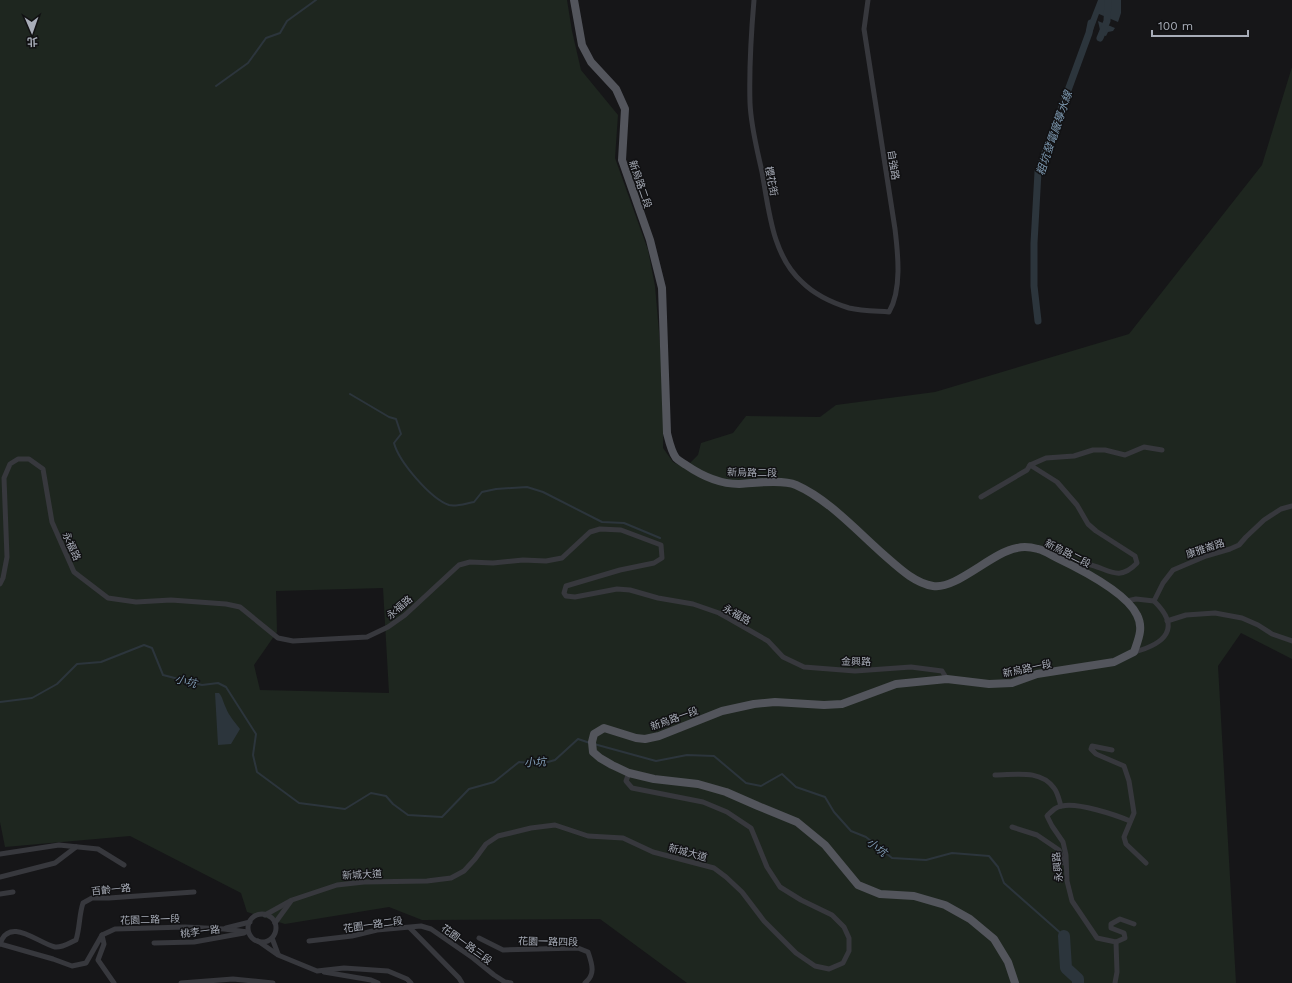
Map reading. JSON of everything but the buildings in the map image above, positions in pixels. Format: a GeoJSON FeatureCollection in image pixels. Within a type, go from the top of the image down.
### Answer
{"type":"FeatureCollection","features":[{"type":"Feature","properties":{"kind":"main road","name":"新烏路二段"},"geometry":{"type":"LineString","coordinates":[[574,0],[582,45],[591,62],[616,89],[625,109],[622,160],[650,240],[662,288],[667,433],[670,447],[677,458],[697,472],[718,481],[737,484],[792,483],[804,489],[822,500],[898,567],[923,584],[936,587],[951,583],[1006,550],[1018,547],[1039,549],[1073,566],[1114,590],[1127,601],[1137,615],[1141,627],[1134,652]]}},
{"type":"Feature","properties":{"kind":"main road","name":"新烏路一段"},"geometry":{"type":"LineString","coordinates":[[1015,983],[1008,962],[994,939],[970,918],[945,905],[914,896],[880,894],[858,885],[825,845],[797,822],[726,792],[698,784],[629,773],[600,758],[593,752],[592,742],[594,734],[604,728],[636,738],[645,739],[659,736],[722,712],[754,704],[775,702],[824,705],[842,704],[896,684],[947,679],[989,684],[1012,683],[1037,674],[1114,662],[1134,652]]}},
{"type":"Feature","properties":{"kind":"street","name":"櫻花街"},"geometry":{"type":"LineString","coordinates":[[754,0],[749,60],[750,105],[753,130],[773,229],[780,249],[788,266],[801,282],[815,292],[833,302],[850,308],[869,311]]}},
{"type":"Feature","properties":{"kind":"street","name":"自強路"},"geometry":{"type":"LineString","coordinates":[[868,0],[864,29],[896,229],[899,258],[894,303],[889,312],[869,311]]}},
{"type":"Feature","properties":{"kind":"street"},"geometry":{"type":"LineString","coordinates":[[981,497],[1028,470],[1030,465],[1046,458],[1074,456],[1092,450],[1105,450],[1125,455],[1144,447],[1162,450]]}},
{"type":"Feature","properties":{"kind":"street","name":"永福路"},"geometry":{"type":"LineString","coordinates":[[0,584],[7,557],[4,478],[10,464],[18,459],[29,459],[43,468],[52,522],[74,572],[108,598],[136,602],[171,600],[226,604],[240,607],[278,638],[293,641],[367,637],[388,627],[399,619],[459,565],[470,562],[493,563],[523,560],[546,561],[562,558],[590,532],[600,529],[621,530],[661,545],[662,558],[654,563],[620,570],[566,586],[564,593],[566,596],[575,597],[617,589],[630,590],[658,598],[693,604],[719,613],[768,642]]}},
{"type":"Feature","properties":{"kind":"street"},"geometry":{"type":"LineString","coordinates":[[1030,465],[1057,482],[1077,504],[1088,524],[1096,531],[1135,556],[1137,563],[1129,571],[1117,574],[1086,564],[1073,566]]}},
{"type":"Feature","properties":{"kind":"street","name":"康雅崙路"},"geometry":{"type":"LineString","coordinates":[[1154,601],[1173,570],[1206,556],[1230,550],[1239,545],[1264,520],[1282,509],[1292,506]]}},
{"type":"Feature","properties":{"kind":"street"},"geometry":{"type":"LineString","coordinates":[[1127,601],[1136,599],[1154,601],[1162,608],[1167,621],[1168,631],[1164,638],[1147,649],[1134,652]]}},
{"type":"Feature","properties":{"kind":"street"},"geometry":{"type":"LineString","coordinates":[[1167,621],[1186,614],[1215,612],[1242,618],[1258,625],[1272,634],[1292,641]]}},
{"type":"Feature","properties":{"kind":"street","name":"金興路"},"geometry":{"type":"LineString","coordinates":[[768,642],[783,657],[804,667],[855,671],[911,668],[942,671],[947,679]]}},
{"type":"Feature","properties":{"kind":"street"},"geometry":{"type":"LineString","coordinates":[[1112,750],[1092,746],[1091,749],[1096,754],[1124,766],[1133,800],[1134,813],[1124,837],[1126,844],[1146,863]]}},
{"type":"Feature","properties":{"kind":"street","name":"新城大道"},"geometry":{"type":"LineString","coordinates":[[264,915],[292,900],[337,885],[364,882],[427,881],[451,878],[464,871],[486,844],[498,836],[530,828],[554,825],[588,836],[623,838],[653,852],[714,868],[726,876],[742,892],[764,921],[796,953],[815,966],[822,968],[829,969],[843,963],[849,951],[849,938],[844,927],[832,914],[801,900],[780,887],[767,867],[751,828],[727,812],[703,802],[632,788],[626,781],[629,773]]}},
{"type":"Feature","properties":{"kind":"street"},"geometry":{"type":"LineString","coordinates":[[995,775],[1031,774],[1044,779],[1055,789],[1061,806],[1089,808],[1116,815],[1130,821]]}},
{"type":"Feature","properties":{"kind":"street","name":"永興路"},"geometry":{"type":"LineString","coordinates":[[1061,806],[1053,809],[1047,816],[1063,842],[1066,855],[1067,881],[1072,901],[1097,938],[1116,942]]}},
{"type":"Feature","properties":{"kind":"street"},"geometry":{"type":"LineString","coordinates":[[1012,827],[1037,835],[1059,850],[1066,865]]}},
{"type":"Feature","properties":{"kind":"street"},"geometry":{"type":"LineString","coordinates":[[0,854],[59,845],[76,848],[98,849],[124,865]]}},
{"type":"Feature","properties":{"kind":"street"},"geometry":{"type":"LineString","coordinates":[[0,877],[55,863],[76,848]]}},
{"type":"Feature","properties":{"kind":"street"},"geometry":{"type":"LineString","coordinates":[[0,894],[13,892]]}},
{"type":"Feature","properties":{"kind":"street","name":"百齡一路"},"geometry":{"type":"LineString","coordinates":[[0,944],[2,938],[7,933],[18,931],[56,947],[65,946],[76,940],[79,928],[79,914],[83,903],[92,898],[194,892]]}},
{"type":"Feature","properties":{"kind":"street"},"geometry":{"type":"LineString","coordinates":[[274,923],[292,900]]}},
{"type":"Feature","properties":{"kind":"street"},"geometry":{"type":"LineString","coordinates":[[258,941],[265,942],[272,938],[276,931],[274,923],[269,916],[260,914],[256,916],[248,925],[248,932],[254,940],[258,941],[278,955],[317,971],[371,980],[378,983]]}},
{"type":"Feature","properties":{"kind":"street"},"geometry":{"type":"LineString","coordinates":[[1115,983],[1117,972],[1116,942],[1125,938],[1124,932],[1111,928],[1111,924],[1120,919],[1134,924]]}},
{"type":"Feature","properties":{"kind":"street"},"geometry":{"type":"LineString","coordinates":[[224,929],[250,922]]}},
{"type":"Feature","properties":{"kind":"street","name":"花園一路三段"},"geometry":{"type":"LineString","coordinates":[[410,928],[421,926],[431,929],[473,958],[494,975],[505,982],[511,983]]}},
{"type":"Feature","properties":{"kind":"street","name":"花園二路一段"},"geometry":{"type":"LineString","coordinates":[[102,935],[115,929],[130,928],[153,929],[185,927],[248,932]]}},
{"type":"Feature","properties":{"kind":"street","name":"花園一路二段"},"geometry":{"type":"LineString","coordinates":[[309,941],[352,936],[377,930],[410,928],[459,978],[462,983]]}},
{"type":"Feature","properties":{"kind":"street","name":"桃李一路"},"geometry":{"type":"LineString","coordinates":[[154,943],[194,942],[248,932]]}},
{"type":"Feature","properties":{"kind":"street"},"geometry":{"type":"LineString","coordinates":[[0,944],[72,966],[86,963],[102,935]]}},
{"type":"Feature","properties":{"kind":"street"},"geometry":{"type":"LineString","coordinates":[[102,935],[104,944],[98,960],[114,983]]}},
{"type":"Feature","properties":{"kind":"street"},"geometry":{"type":"LineString","coordinates":[[272,938],[278,955]]}},
{"type":"Feature","properties":{"kind":"street","name":"花園一路四段"},"geometry":{"type":"LineString","coordinates":[[479,938],[503,950],[578,948],[588,952],[593,966],[593,974],[586,983]]}},
{"type":"Feature","properties":{"kind":"street"},"geometry":{"type":"LineString","coordinates":[[317,971],[344,968],[388,971],[407,979],[411,983]]}},
{"type":"Feature","properties":{"kind":"street"},"geometry":{"type":"LineString","coordinates":[[181,983],[233,981],[273,983]]}},
{"type":"Feature","properties":{"kind":"shaded area"},"geometry":{"type":"Polygon","coordinates":[[[0,0],[567,0],[581,70],[618,115],[615,158],[648,250],[655,286],[664,391],[663,448],[673,462],[685,468],[698,455],[701,443],[733,433],[746,416],[820,417],[836,405],[935,392],[1129,334],[1262,165],[1292,67],[1292,659],[1241,633],[1218,666],[1236,983],[687,983],[600,919],[422,920],[389,907],[285,924],[247,912],[241,893],[130,836],[5,847],[0,822],[0,0]],[[383,588],[276,591],[277,632],[254,665],[260,690],[389,693],[383,588]]]}},
{"type":"Feature","properties":{"kind":"shaded area"},"geometry":{"type":"Polygon","coordinates":[[[1098,0],[1121,0],[1121,13],[1118,22],[1099,14],[1092,33],[1086,31],[1098,0]]]}},
{"type":"Feature","properties":{"kind":"shaded area"},"geometry":{"type":"Polygon","coordinates":[[[1098,21],[1115,28],[1113,31],[1108,32],[1106,36],[1099,34],[1100,30],[1098,21]]]}},
{"type":"Feature","properties":{"kind":"shaded area"},"geometry":{"type":"Polygon","coordinates":[[[215,693],[219,693],[229,714],[240,729],[231,744],[218,745],[215,693]]]}},
{"type":"Feature","properties":{"kind":"waterway"},"geometry":{"type":"LineString","coordinates":[[216,86],[248,63],[266,38],[280,33],[287,21],[316,0]]}},
{"type":"Feature","properties":{"kind":"waterway"},"geometry":{"type":"LineString","coordinates":[[1100,38],[1107,21],[1108,0]]}},
{"type":"Feature","properties":{"kind":"waterway","name":"粗坑發電廠導水線"},"geometry":{"type":"LineString","coordinates":[[1038,321],[1034,286],[1034,243],[1038,172],[1089,33],[1091,23]]}},
{"type":"Feature","properties":{"kind":"waterway"},"geometry":{"type":"LineString","coordinates":[[350,394],[389,417],[396,419],[401,434],[394,443],[402,460],[425,488],[449,505],[474,502],[482,492],[496,489],[527,487],[543,492],[602,522],[624,523],[660,538]]}},
{"type":"Feature","properties":{"kind":"waterway","name":"小坑"},"geometry":{"type":"LineString","coordinates":[[0,702],[32,698],[57,684],[77,664],[101,662],[144,645],[152,648],[163,675],[202,685],[218,683],[226,687],[256,734],[253,755],[257,772],[299,803],[345,809],[371,793],[386,796],[393,804],[408,815],[442,817],[469,789],[494,782],[519,762],[541,764],[555,760],[578,739],[590,743]]}},
{"type":"Feature","properties":{"kind":"waterway","name":"小坑"},"geometry":{"type":"LineString","coordinates":[[594,744],[656,761],[687,755],[714,756],[746,783],[761,786],[782,774],[796,787],[825,797],[834,812],[851,831],[866,837],[892,858],[926,860],[952,853],[989,856],[998,867],[1004,883],[1064,936]]}},
{"type":"Feature","properties":{"kind":"waterway","name":"小坑"},"geometry":{"type":"LineString","coordinates":[[1064,936],[1066,968],[1078,979],[1078,983]]}}]}
